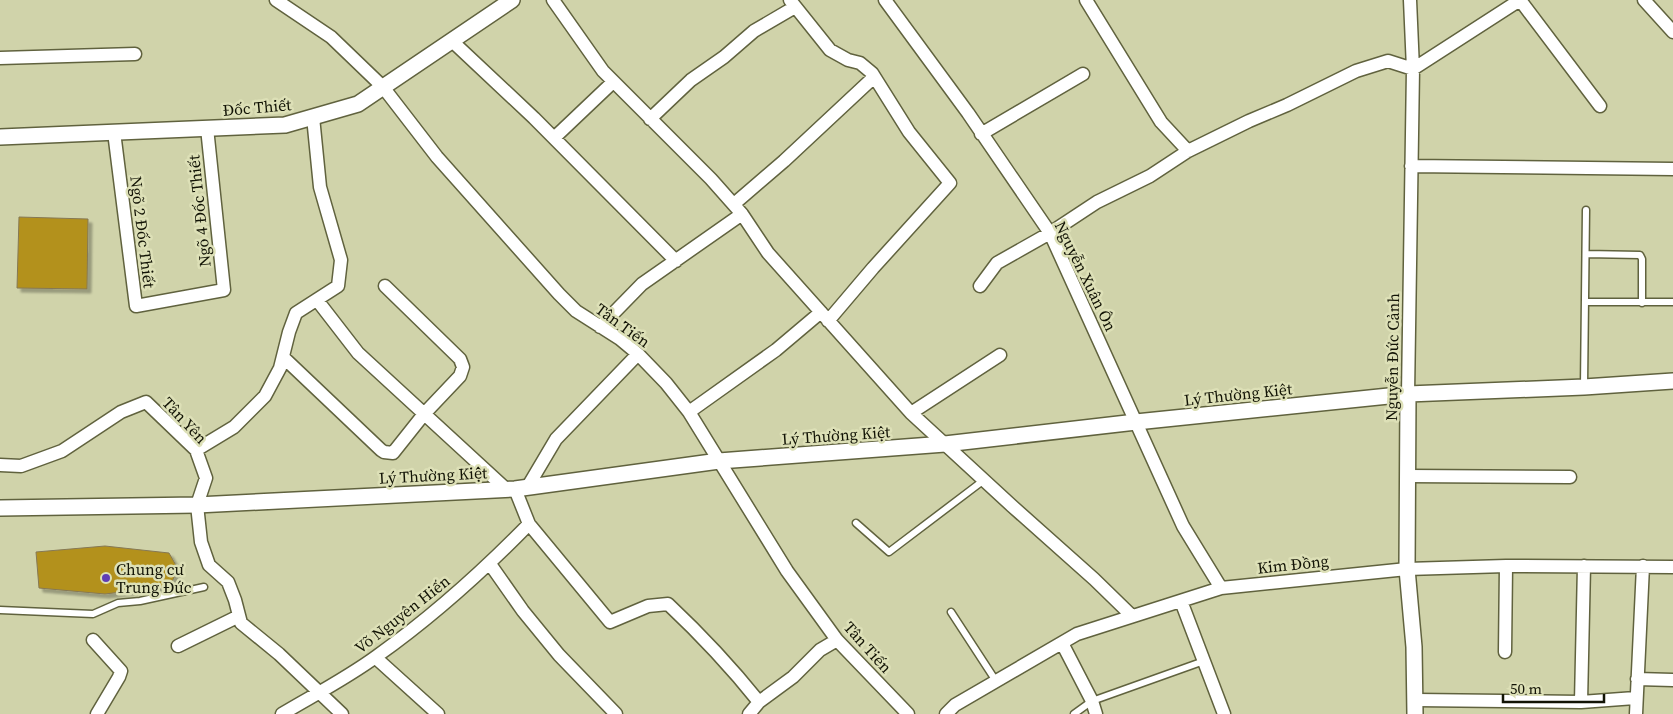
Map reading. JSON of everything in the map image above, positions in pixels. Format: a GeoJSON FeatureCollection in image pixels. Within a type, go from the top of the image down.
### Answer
{"type":"FeatureCollection","features":[{"type":"Feature","properties":{"kind":"street","name":"Đốc Thiết"},"geometry":{"type":"LineString","coordinates":[[0,137],[285,125],[358,104],[512,0]]}},
{"type":"Feature","properties":{"kind":"street"},"geometry":{"type":"LineString","coordinates":[[553,0],[603,72],[734,204],[768,253],[910,413],[1094,579],[1132,616]]}},
{"type":"Feature","properties":{"kind":"street","name":"Nguyễn Xuân Ôn"},"geometry":{"type":"LineString","coordinates":[[885,0],[968,113],[1050,234],[1183,526],[1221,588]]}},
{"type":"Feature","properties":{"kind":"street"},"geometry":{"type":"LineString","coordinates":[[1086,0],[1160,122],[1188,151]]}},
{"type":"Feature","properties":{"kind":"street","name":"Nguyễn Đức Cảnh"},"geometry":{"type":"LineString","coordinates":[[1410,0],[1413,69],[1407,569],[1414,647],[1416,707]]}},
{"type":"Feature","properties":{"kind":"street"},"geometry":{"type":"LineString","coordinates":[[980,286],[997,263],[1050,234],[1097,202],[1150,176],[1188,151],[1249,121],[1287,106],[1356,71],[1388,61],[1413,69],[1520,0],[1600,106]]}},
{"type":"Feature","properties":{"kind":"street"},"geometry":{"type":"LineString","coordinates":[[1644,0],[1673,32]]}},
{"type":"Feature","properties":{"kind":"street","name":"Tân Tiến"},"geometry":{"type":"LineString","coordinates":[[286,2],[331,37],[383,88],[437,157],[536,269],[576,311],[620,339],[638,354],[666,383],[689,412],[787,571],[838,640],[908,714]]}},
{"type":"Feature","properties":{"kind":"street"},"geometry":{"type":"LineString","coordinates":[[650,118],[691,80],[792,4],[830,50],[848,60],[860,63],[874,77],[909,132],[950,183],[873,268],[825,317],[689,412]]}},
{"type":"Feature","properties":{"kind":"street"},"geometry":{"type":"LineString","coordinates":[[452,41],[534,118],[676,260]]}},
{"type":"Feature","properties":{"kind":"street"},"geometry":{"type":"LineString","coordinates":[[0,58],[135,54]]}},
{"type":"Feature","properties":{"kind":"street"},"geometry":{"type":"LineString","coordinates":[[981,134],[1083,74]]}},
{"type":"Feature","properties":{"kind":"street"},"geometry":{"type":"LineString","coordinates":[[734,204],[784,161],[874,77]]}},
{"type":"Feature","properties":{"kind":"street"},"geometry":{"type":"LineString","coordinates":[[554,138],[613,82]]}},
{"type":"Feature","properties":{"kind":"street"},"geometry":{"type":"LineString","coordinates":[[196,450],[234,427],[265,396],[280,368],[289,332],[296,314],[338,286],[341,260],[320,187],[313,117]]}},
{"type":"Feature","properties":{"kind":"street","name":"Ngõ 4 Đốc Thiết"},"geometry":{"type":"LineString","coordinates":[[207,128],[224,290]]}},
{"type":"Feature","properties":{"kind":"street","name":"Ngõ 2 Đốc Thiết"},"geometry":{"type":"LineString","coordinates":[[114,132],[136,306],[224,290]]}},
{"type":"Feature","properties":{"kind":"street"},"geometry":{"type":"LineString","coordinates":[[1412,166],[1673,169]]}},
{"type":"Feature","properties":{"kind":"street"},"geometry":{"type":"LineString","coordinates":[[600,327],[642,284],[742,214]]}},
{"type":"Feature","properties":{"kind":"street"},"geometry":{"type":"LineString","coordinates":[[283,357],[384,452],[390,454],[395,451],[424,414],[460,376],[463,367],[462,363],[385,286]]}},
{"type":"Feature","properties":{"kind":"street"},"geometry":{"type":"LineString","coordinates":[[317,300],[358,353],[424,414],[516,488],[529,524],[610,622],[648,606],[668,604],[701,634],[760,702]]}},
{"type":"Feature","properties":{"kind":"street"},"geometry":{"type":"LineString","coordinates":[[516,488],[556,439],[638,354]]}},
{"type":"Feature","properties":{"kind":"street"},"geometry":{"type":"LineString","coordinates":[[910,413],[1000,355]]}},
{"type":"Feature","properties":{"kind":"street","name":"Lý Thường Kiệt"},"geometry":{"type":"LineString","coordinates":[[0,508],[197,505],[516,488],[719,461],[945,444],[1408,394],[1584,387],[1673,381]]}},
{"type":"Feature","properties":{"kind":"street","name":"Tân Yên"},"geometry":{"type":"LineString","coordinates":[[0,465],[21,466],[62,451],[120,412],[146,402],[196,450],[206,478],[197,505],[201,542],[209,565],[228,582],[241,623],[279,654],[342,714]]}},
{"type":"Feature","properties":{"kind":"street"},"geometry":{"type":"LineString","coordinates":[[1408,476],[1570,477]]}},
{"type":"Feature","properties":{"kind":"street","name":"Võ Nguyên Hiến"},"geometry":{"type":"LineString","coordinates":[[282,714],[376,658],[428,619],[490,564],[529,524]]}},
{"type":"Feature","properties":{"kind":"street"},"geometry":{"type":"LineString","coordinates":[[490,564],[523,611],[559,656],[616,714]]}},
{"type":"Feature","properties":{"kind":"street"},"geometry":{"type":"LineString","coordinates":[[1505,652],[1506,566]]}},
{"type":"Feature","properties":{"kind":"street","name":"Kim Đồng"},"geometry":{"type":"LineString","coordinates":[[955,711],[996,681],[1077,634],[1221,588],[1407,569],[1506,566],[1673,567]]}},
{"type":"Feature","properties":{"kind":"street"},"geometry":{"type":"LineString","coordinates":[[1581,702],[1584,566]]}},
{"type":"Feature","properties":{"kind":"street"},"geometry":{"type":"LineString","coordinates":[[1636,714],[1635,698],[1643,566]]}},
{"type":"Feature","properties":{"kind":"street"},"geometry":{"type":"LineString","coordinates":[[1181,601],[1224,714]]}},
{"type":"Feature","properties":{"kind":"street"},"geometry":{"type":"LineString","coordinates":[[178,646],[239,616]]}},
{"type":"Feature","properties":{"kind":"street"},"geometry":{"type":"LineString","coordinates":[[93,640],[120,671],[119,677],[97,714]]}},
{"type":"Feature","properties":{"kind":"street"},"geometry":{"type":"LineString","coordinates":[[749,714],[760,702],[793,677],[820,650],[838,640]]}},
{"type":"Feature","properties":{"kind":"street"},"geometry":{"type":"LineString","coordinates":[[1062,643],[1092,701],[1096,714]]}},
{"type":"Feature","properties":{"kind":"street"},"geometry":{"type":"LineString","coordinates":[[376,658],[438,714]]}},
{"type":"Feature","properties":{"kind":"street"},"geometry":{"type":"LineString","coordinates":[[1637,679],[1673,680]]}},
{"type":"Feature","properties":{"kind":"street"},"geometry":{"type":"LineString","coordinates":[[1416,707],[1581,702],[1635,698]]}},
{"type":"Feature","properties":{"kind":"lane"},"geometry":{"type":"LineString","coordinates":[[1584,387],[1586,210]]}},
{"type":"Feature","properties":{"kind":"lane"},"geometry":{"type":"LineString","coordinates":[[1586,254],[1640,256],[1642,259],[1642,303]]}},
{"type":"Feature","properties":{"kind":"lane"},"geometry":{"type":"LineString","coordinates":[[1585,302],[1673,302]]}},
{"type":"Feature","properties":{"kind":"lane"},"geometry":{"type":"LineString","coordinates":[[856,523],[888,552],[984,480]]}},
{"type":"Feature","properties":{"kind":"lane"},"geometry":{"type":"LineString","coordinates":[[0,610],[93,614],[118,603],[140,601],[204,587]]}},
{"type":"Feature","properties":{"kind":"lane"},"geometry":{"type":"LineString","coordinates":[[951,612],[996,681]]}},
{"type":"Feature","properties":{"kind":"lane"},"geometry":{"type":"LineString","coordinates":[[1074,714],[1092,701],[1204,661]]}},
{"type":"Feature","properties":{"kind":"building"},"geometry":{"type":"Polygon","coordinates":[[[19,217],[88,219],[87,289],[17,288],[19,217]]]}},
{"type":"Feature","properties":{"kind":"building","name":"Chung cư Trung Đức"},"geometry":{"type":"Polygon","coordinates":[[[105,546],[169,553],[178,569],[170,586],[105,594],[39,588],[36,552],[105,546]]]}},
{"type":"Feature","properties":{"kind":"place","name":"Chung cư Trung Đức"},"geometry":{"type":"Point","coordinates":[106,578]}}]}
